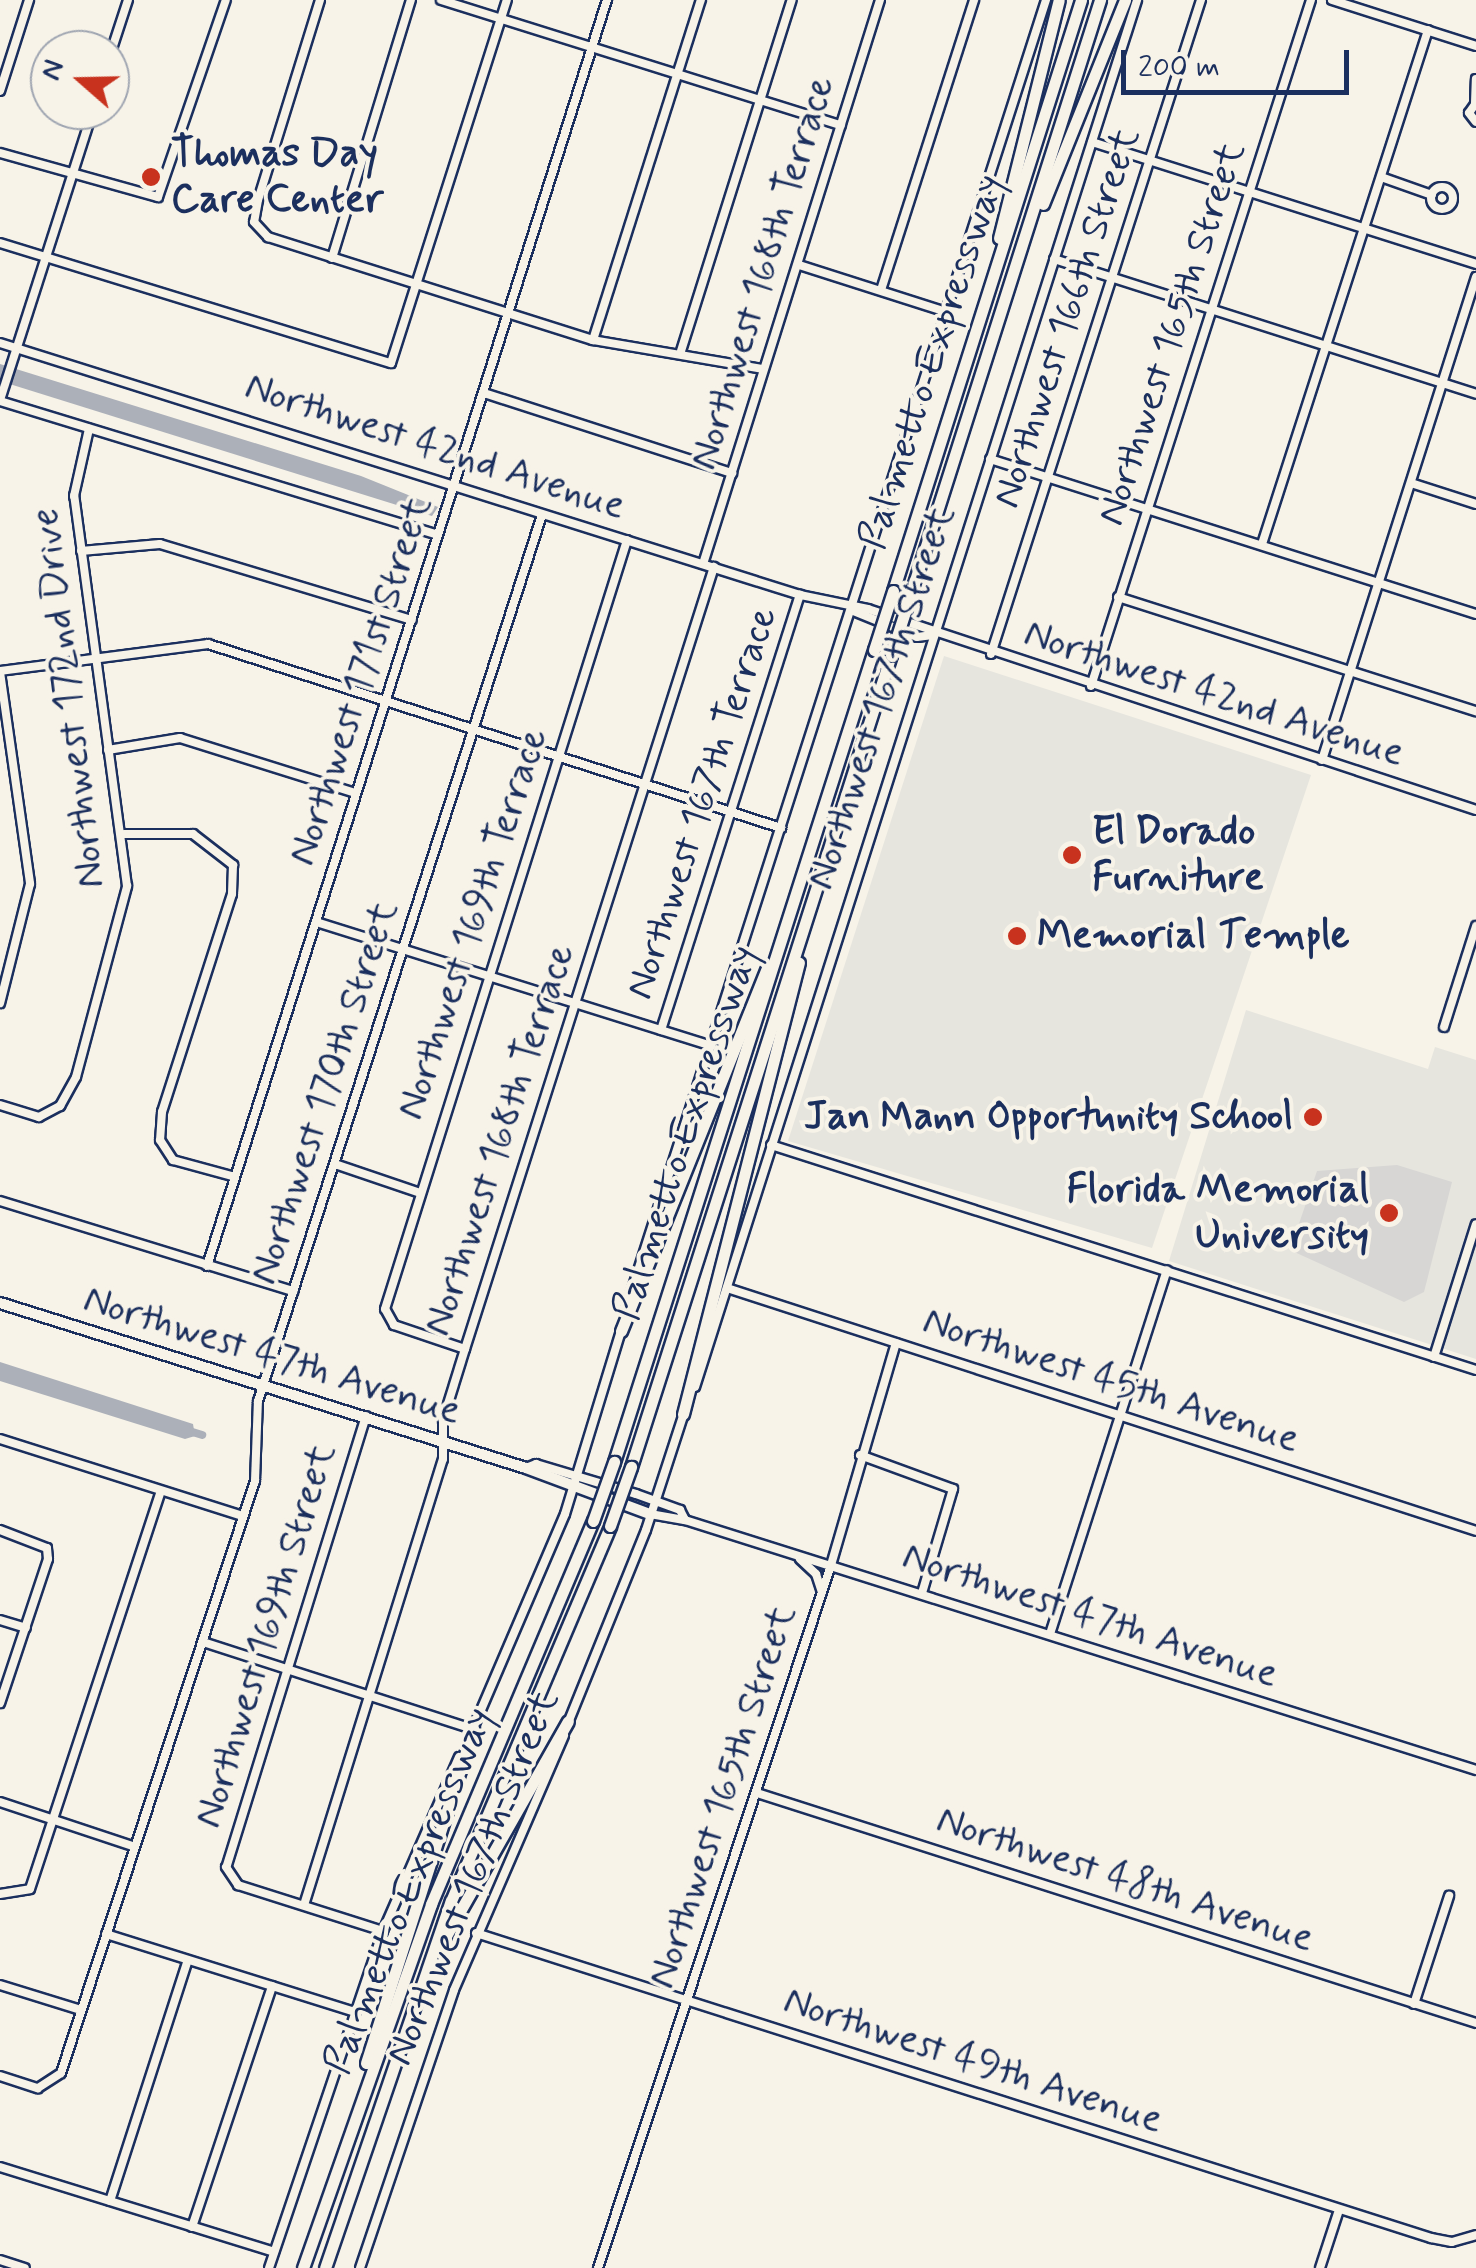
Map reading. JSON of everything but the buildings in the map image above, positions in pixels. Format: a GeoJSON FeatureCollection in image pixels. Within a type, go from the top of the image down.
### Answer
{"type":"FeatureCollection","features":[{"type":"Feature","properties":{"kind":"highway"},"geometry":{"type":"LineString","coordinates":[[990,286],[1048,0]]}},
{"type":"Feature","properties":{"kind":"highway","name":"Palmetto Expressway"},"geometry":{"type":"LineString","coordinates":[[303,2268],[431,1904],[594,1521],[1081,0]]}},
{"type":"Feature","properties":{"kind":"highway","name":"Palmetto Expressway"},"geometry":{"type":"LineString","coordinates":[[324,2268],[423,1975],[631,1467],[1100,0]]}},
{"type":"Feature","properties":{"kind":"highway"},"geometry":{"type":"LineString","coordinates":[[1025,239],[1125,0]]}},
{"type":"Feature","properties":{"kind":"highway"},"geometry":{"type":"LineString","coordinates":[[684,1414],[797,979],[805,926]]}},
{"type":"Feature","properties":{"kind":"highway"},"geometry":{"type":"LineString","coordinates":[[621,1330],[783,936]]}},
{"type":"Feature","properties":{"kind":"highway"},"geometry":{"type":"LineString","coordinates":[[423,1975],[568,1721]]}},
{"type":"Feature","properties":{"kind":"highway"},"geometry":{"type":"LineString","coordinates":[[360,2098],[370,2044],[473,1729]]}},
{"type":"Feature","properties":{"kind":"main road","name":"Northwest 47th Avenue"},"geometry":{"type":"LineString","coordinates":[[0,1303],[366,1416],[526,1468],[650,1514]]}},
{"type":"Feature","properties":{"kind":"street"},"geometry":{"type":"LineString","coordinates":[[0,90],[30,0]]}},
{"type":"Feature","properties":{"kind":"street"},"geometry":{"type":"LineString","coordinates":[[118,30],[128,0]]}},
{"type":"Feature","properties":{"kind":"street"},"geometry":{"type":"LineString","coordinates":[[0,153],[158,197],[226,0]]}},
{"type":"Feature","properties":{"kind":"street"},"geometry":{"type":"LineString","coordinates":[[320,0],[258,200],[254,222],[268,237],[420,282],[592,340],[680,351],[763,369]]}},
{"type":"Feature","properties":{"kind":"street"},"geometry":{"type":"LineString","coordinates":[[332,258],[411,0]]}},
{"type":"Feature","properties":{"kind":"street"},"geometry":{"type":"LineString","coordinates":[[440,0],[590,50],[678,73],[841,125]]}},
{"type":"Feature","properties":{"kind":"street"},"geometry":{"type":"LineString","coordinates":[[0,243],[391,363],[508,0]]}},
{"type":"Feature","properties":{"kind":"street","name":"Northwest 171st Street"},"geometry":{"type":"LineString","coordinates":[[207,1266],[232,1176],[608,0]]}},
{"type":"Feature","properties":{"kind":"street"},"geometry":{"type":"LineString","coordinates":[[592,340],[701,0]]}},
{"type":"Feature","properties":{"kind":"street"},"geometry":{"type":"LineString","coordinates":[[680,351],[792,0]]}},
{"type":"Feature","properties":{"kind":"street","name":"Northwest 168th Terrace"},"geometry":{"type":"LineString","coordinates":[[703,564],[880,0]]}},
{"type":"Feature","properties":{"kind":"street"},"geometry":{"type":"LineString","coordinates":[[881,290],[974,0]]}},
{"type":"Feature","properties":{"kind":"street","name":"Northwest 167th Street"},"geometry":{"type":"LineString","coordinates":[[269,2268],[384,1931],[574,1489],[621,1330],[1048,0]]}},
{"type":"Feature","properties":{"kind":"street","name":"Northwest 167th Street"},"geometry":{"type":"LineString","coordinates":[[360,2268],[476,1933],[568,1721],[650,1514],[727,1288],[1137,0]]}},
{"type":"Feature","properties":{"kind":"street","name":"Northwest 166th Street"},"geometry":{"type":"LineString","coordinates":[[992,654],[1201,0]]}},
{"type":"Feature","properties":{"kind":"street","name":"Northwest 165th Street"},"geometry":{"type":"LineString","coordinates":[[1090,686],[1311,0]]}},
{"type":"Feature","properties":{"kind":"street"},"geometry":{"type":"LineString","coordinates":[[1332,0],[1476,46]]}},
{"type":"Feature","properties":{"kind":"street"},"geometry":{"type":"LineString","coordinates":[[1262,544],[1428,30]]}},
{"type":"Feature","properties":{"kind":"street"},"geometry":{"type":"LineString","coordinates":[[1476,79],[1475,103],[1469,113],[1476,122]]}},
{"type":"Feature","properties":{"kind":"street"},"geometry":{"type":"LineString","coordinates":[[87,130],[1,397],[90,429],[438,535]]}},
{"type":"Feature","properties":{"kind":"street"},"geometry":{"type":"LineString","coordinates":[[1092,142],[1476,264]]}},
{"type":"Feature","properties":{"kind":"street"},"geometry":{"type":"LineString","coordinates":[[1381,177],[1432,195]]}},
{"type":"Feature","properties":{"kind":"street"},"geometry":{"type":"LineString","coordinates":[[1054,260],[1476,394]]}},
{"type":"Feature","properties":{"kind":"street"},"geometry":{"type":"LineString","coordinates":[[799,265],[946,312]]}},
{"type":"Feature","properties":{"kind":"street"},"geometry":{"type":"LineString","coordinates":[[1322,760],[1476,278]]}},
{"type":"Feature","properties":{"kind":"street","name":"Northwest 42nd Avenue"},"geometry":{"type":"LineString","coordinates":[[0,342],[851,610],[918,637],[934,635],[1476,810]]}},
{"type":"Feature","properties":{"kind":"street"},"geometry":{"type":"LineString","coordinates":[[484,393],[732,474]]}},
{"type":"Feature","properties":{"kind":"street","name":"Northwest 172nd Drive"},"geometry":{"type":"LineString","coordinates":[[0,1105],[39,1117],[60,1106],[76,1077],[121,916],[124,834],[108,750],[75,479],[90,429]]}},
{"type":"Feature","properties":{"kind":"street"},"geometry":{"type":"LineString","coordinates":[[990,459],[1476,614]]}},
{"type":"Feature","properties":{"kind":"street"},"geometry":{"type":"LineString","coordinates":[[1411,483],[1476,504]]}},
{"type":"Feature","properties":{"kind":"street","name":"Northwest 170th Street"},"geometry":{"type":"LineString","coordinates":[[0,2076],[48,2087],[61,2074],[255,1481],[254,1419],[264,1384],[542,515]]}},
{"type":"Feature","properties":{"kind":"street","name":"Northwest 169th Terrace"},"geometry":{"type":"LineString","coordinates":[[465,1349],[394,1325],[384,1309],[627,540]]}},
{"type":"Feature","properties":{"kind":"street"},"geometry":{"type":"LineString","coordinates":[[81,551],[160,544],[412,620]]}},
{"type":"Feature","properties":{"kind":"street","name":"Northwest 168th Terrace"},"geometry":{"type":"LineString","coordinates":[[304,1906],[443,1459],[442,1441],[465,1349],[714,567]]}},
{"type":"Feature","properties":{"kind":"street","name":"Northwest 167th Terrace"},"geometry":{"type":"LineString","coordinates":[[662,1030],[800,594]]}},
{"type":"Feature","properties":{"kind":"street"},"geometry":{"type":"LineString","coordinates":[[1118,597],[1476,712]]}},
{"type":"Feature","properties":{"kind":"street"},"geometry":{"type":"LineString","coordinates":[[0,1003],[30,884],[0,672],[208,644],[384,706],[781,828]]}},
{"type":"Feature","properties":{"kind":"street"},"geometry":{"type":"LineString","coordinates":[[108,750],[180,738],[355,793]]}},
{"type":"Feature","properties":{"kind":"street"},"geometry":{"type":"LineString","coordinates":[[124,834],[193,834],[216,846],[233,864],[232,894],[162,1112],[160,1140],[173,1160],[232,1176]]}},
{"type":"Feature","properties":{"kind":"street"},"geometry":{"type":"LineString","coordinates":[[316,922],[712,1046]]}},
{"type":"Feature","properties":{"kind":"street"},"geometry":{"type":"LineString","coordinates":[[1444,1028],[1476,926]]}},
{"type":"Feature","properties":{"kind":"street"},"geometry":{"type":"LineString","coordinates":[[771,1145],[1476,1370]]}},
{"type":"Feature","properties":{"kind":"street"},"geometry":{"type":"LineString","coordinates":[[336,1164],[420,1193]]}},
{"type":"Feature","properties":{"kind":"street"},"geometry":{"type":"LineString","coordinates":[[0,1201],[293,1291]]}},
{"type":"Feature","properties":{"kind":"street"},"geometry":{"type":"LineString","coordinates":[[1434,1357],[1476,1224]]}},
{"type":"Feature","properties":{"kind":"street"},"geometry":{"type":"LineString","coordinates":[[1050,1634],[1167,1270]]}},
{"type":"Feature","properties":{"kind":"street","name":"Northwest 45th Avenue"},"geometry":{"type":"LineString","coordinates":[[727,1288],[1476,1531]]}},
{"type":"Feature","properties":{"kind":"street","name":"Northwest 165th Street"},"geometry":{"type":"LineString","coordinates":[[598,2268],[832,1565],[860,1455],[896,1343]]}},
{"type":"Feature","properties":{"kind":"street","name":"Northwest 169th Street"},"geometry":{"type":"LineString","coordinates":[[304,1906],[238,1885],[226,1874],[366,1416]]}},
{"type":"Feature","properties":{"kind":"street"},"geometry":{"type":"LineString","coordinates":[[0,1439],[244,1516]]}},
{"type":"Feature","properties":{"kind":"street"},"geometry":{"type":"LineString","coordinates":[[860,1455],[953,1489],[922,1594]]}},
{"type":"Feature","properties":{"kind":"street","name":"Northwest 47th Avenue"},"geometry":{"type":"LineString","coordinates":[[526,1468],[536,1464],[654,1500],[680,1510],[685,1520]]}},
{"type":"Feature","properties":{"kind":"street"},"geometry":{"type":"LineString","coordinates":[[0,1894],[22,1896],[36,1874],[161,1490]]}},
{"type":"Feature","properties":{"kind":"street","name":"Northwest 47th Avenue"},"geometry":{"type":"LineString","coordinates":[[650,1514],[685,1520],[832,1565],[1476,1770]]}},
{"type":"Feature","properties":{"kind":"street"},"geometry":{"type":"LineString","coordinates":[[0,1530],[47,1548],[26,1628],[0,1703]]}},
{"type":"Feature","properties":{"kind":"street"},"geometry":{"type":"LineString","coordinates":[[793,1553],[816,1574],[822,1594]]}},
{"type":"Feature","properties":{"kind":"street"},"geometry":{"type":"LineString","coordinates":[[0,1620],[26,1628]]}},
{"type":"Feature","properties":{"kind":"street"},"geometry":{"type":"LineString","coordinates":[[202,1642],[473,1729]]}},
{"type":"Feature","properties":{"kind":"street","name":"Northwest 48th Avenue"},"geometry":{"type":"LineString","coordinates":[[757,1793],[1476,2023]]}},
{"type":"Feature","properties":{"kind":"street"},"geometry":{"type":"LineString","coordinates":[[0,1802],[135,1847]]}},
{"type":"Feature","properties":{"kind":"street"},"geometry":{"type":"LineString","coordinates":[[1414,2004],[1449,1896]]}},
{"type":"Feature","properties":{"kind":"street"},"geometry":{"type":"LineString","coordinates":[[304,1906],[384,1931]]}},
{"type":"Feature","properties":{"kind":"street","name":"Northwest 49th Avenue"},"geometry":{"type":"LineString","coordinates":[[476,1933],[1339,2210],[1452,2242],[1476,2236]]}},
{"type":"Feature","properties":{"kind":"street"},"geometry":{"type":"LineString","coordinates":[[106,1934],[355,2012]]}},
{"type":"Feature","properties":{"kind":"street"},"geometry":{"type":"LineString","coordinates":[[110,2201],[188,1960]]}},
{"type":"Feature","properties":{"kind":"street"},"geometry":{"type":"LineString","coordinates":[[0,1985],[80,2010]]}},
{"type":"Feature","properties":{"kind":"street"},"geometry":{"type":"LineString","coordinates":[[192,2226],[272,1986]]}},
{"type":"Feature","properties":{"kind":"street"},"geometry":{"type":"LineString","coordinates":[[0,2167],[274,2252]]}},
{"type":"Feature","properties":{"kind":"street"},"geometry":{"type":"LineString","coordinates":[[1320,2268],[1339,2210]]}},
{"type":"Feature","properties":{"kind":"street"},"geometry":{"type":"LineString","coordinates":[[0,2260],[25,2268]]}},
{"type":"Feature","properties":{"kind":"shaded area"},"geometry":{"type":"Polygon","coordinates":[[[0,364],[361,476],[438,507],[432,516],[0,381],[0,364]]]}},
{"type":"Feature","properties":{"kind":"shaded area"},"geometry":{"type":"Polygon","coordinates":[[[944,656],[1311,775],[1152,1248],[788,1141],[944,656]]]}},
{"type":"Feature","properties":{"kind":"shaded area"},"geometry":{"type":"Polygon","coordinates":[[[1246,1010],[1428,1069],[1435,1047],[1476,1060],[1476,1359],[1169,1261],[1246,1010]]]}},
{"type":"Feature","properties":{"kind":"shaded area"},"geometry":{"type":"Polygon","coordinates":[[[1397,1165],[1452,1182],[1424,1292],[1404,1302],[1290,1250],[1317,1171],[1397,1165]]]}},
{"type":"Feature","properties":{"kind":"shaded area"},"geometry":{"type":"Polygon","coordinates":[[[0,1362],[193,1424],[195,1436],[185,1439],[0,1381],[0,1362]]]}},
{"type":"Feature","properties":{"kind":"waterway"},"geometry":{"type":"LineString","coordinates":[[186,1430],[202,1435]]}},
{"type":"Feature","properties":{"kind":"place","name":"Thomas Day Care Center"},"geometry":{"type":"Point","coordinates":[151,177]}},
{"type":"Feature","properties":{"kind":"place","name":"El Dorado Furniture"},"geometry":{"type":"Point","coordinates":[1072,855]}},
{"type":"Feature","properties":{"kind":"place","name":"Memorial Temple"},"geometry":{"type":"Point","coordinates":[1017,936]}},
{"type":"Feature","properties":{"kind":"place","name":"Jan Mann Opportunity School"},"geometry":{"type":"Point","coordinates":[1313,1117]}},
{"type":"Feature","properties":{"kind":"place","name":"Florida Memorial University"},"geometry":{"type":"Point","coordinates":[1389,1213]}}]}
